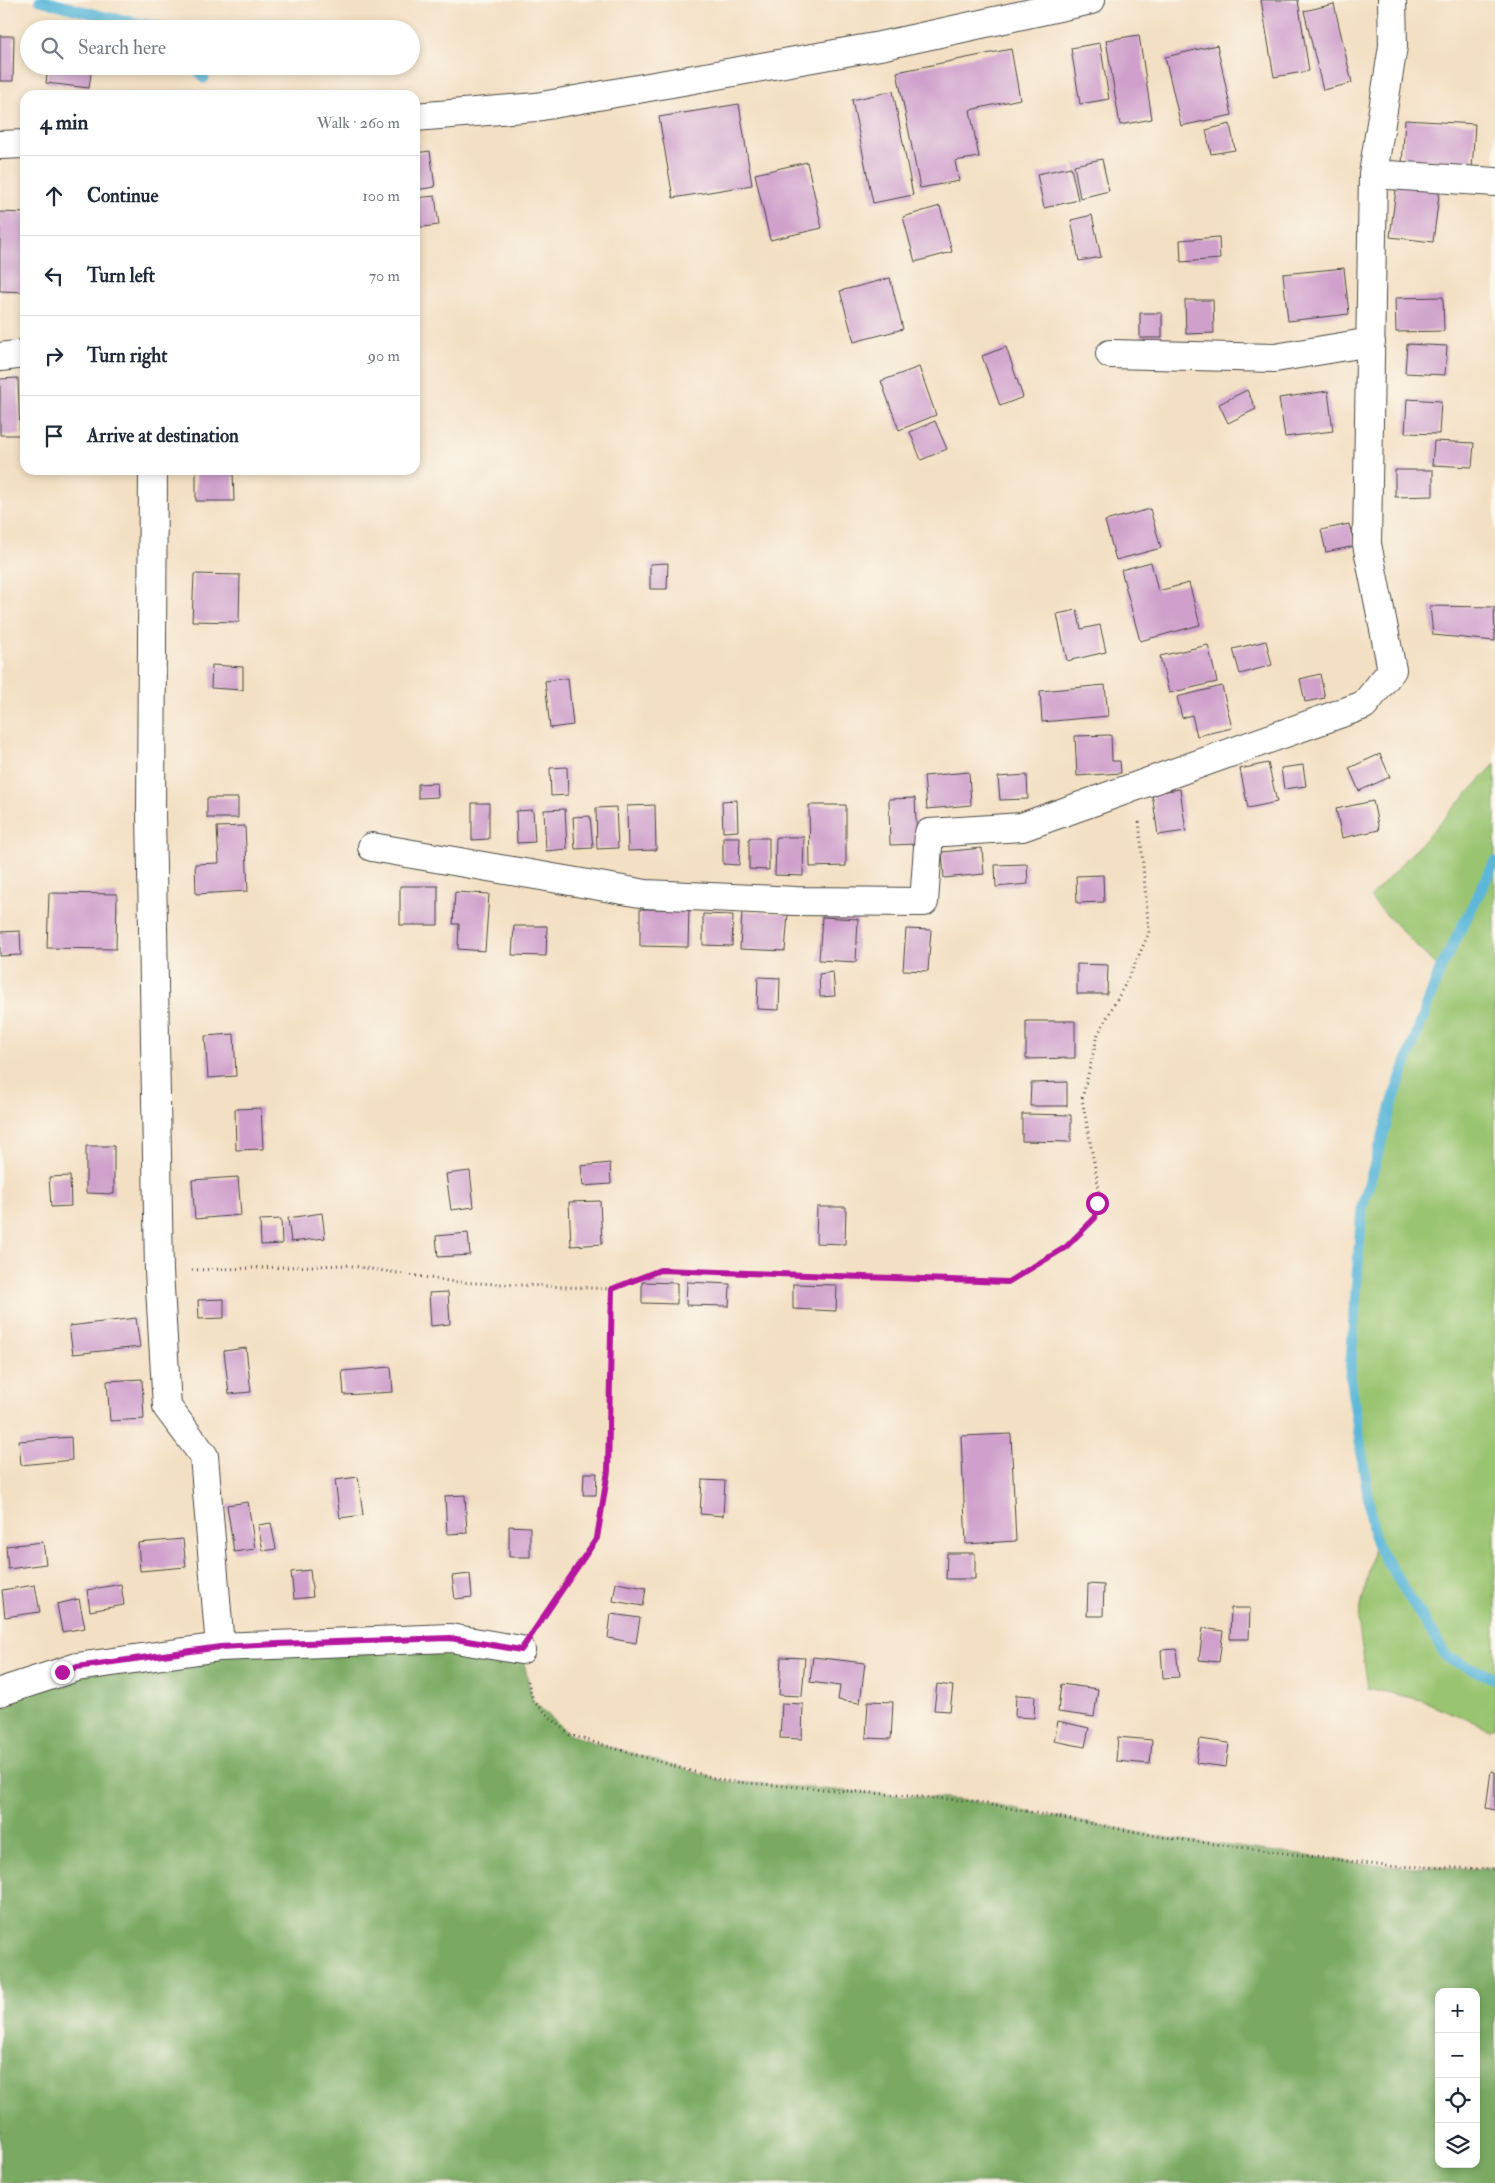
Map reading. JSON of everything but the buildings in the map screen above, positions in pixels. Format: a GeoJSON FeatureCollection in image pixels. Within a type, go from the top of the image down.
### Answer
{"type":"FeatureCollection","features":[{"type":"Feature","properties":{"kind":"street"},"geometry":{"type":"LineString","coordinates":[[420,117],[536,107],[880,46],[1087,0]]}},
{"type":"Feature","properties":{"kind":"street"},"geometry":{"type":"LineString","coordinates":[[372,847],[646,894],[796,901],[924,902],[929,833],[1022,827],[1364,705],[1392,670],[1367,544],[1373,174],[1393,46],[1392,0]]}},
{"type":"Feature","properties":{"kind":"street"},"geometry":{"type":"LineString","coordinates":[[0,146],[20,144]]}},
{"type":"Feature","properties":{"kind":"street"},"geometry":{"type":"LineString","coordinates":[[1373,174],[1495,182]]}},
{"type":"Feature","properties":{"kind":"street"},"geometry":{"type":"LineString","coordinates":[[1110,354],[1274,358],[1371,342]]}},
{"type":"Feature","properties":{"kind":"street"},"geometry":{"type":"LineString","coordinates":[[0,356],[20,354]]}},
{"type":"Feature","properties":{"kind":"street"},"geometry":{"type":"LineString","coordinates":[[153,475],[151,811],[159,1271],[167,1407],[204,1456],[220,1647]]}},
{"type":"Feature","properties":{"kind":"street"},"geometry":{"type":"LineString","coordinates":[[0,1692],[77,1667],[220,1647],[450,1638],[521,1650]]}},
{"type":"Feature","properties":{"kind":"path"},"geometry":{"type":"LineString","coordinates":[[159,1271],[346,1265],[455,1282],[612,1289],[660,1270],[1008,1282],[1066,1247],[1095,1218],[1099,1189],[1082,1099],[1098,1034],[1128,979],[1149,933],[1136,785]]}},
{"type":"Feature","properties":{"kind":"path"},"geometry":{"type":"LineString","coordinates":[[612,1289],[608,1471],[597,1538],[521,1650],[533,1701],[570,1735],[724,1781],[971,1801],[1168,1838],[1386,1866],[1495,1869]]}},
{"type":"Feature","properties":{"kind":"green space"},"geometry":{"type":"Polygon","coordinates":[[[1495,764],[1495,1726],[1491,1729],[1421,1700],[1368,1688],[1358,1621],[1375,1542],[1350,1375],[1362,1208],[1396,1091],[1440,970],[1370,898],[1495,764]]]}},
{"type":"Feature","properties":{"kind":"green space"},"geometry":{"type":"Polygon","coordinates":[[[220,1647],[521,1650],[533,1701],[570,1735],[724,1781],[971,1801],[1168,1838],[1385,1866],[1495,1869],[1495,2183],[0,2183],[0,1692],[220,1647]]]}},
{"type":"Feature","properties":{"kind":"waterway"},"geometry":{"type":"LineString","coordinates":[[40,0],[122,20]]}},
{"type":"Feature","properties":{"kind":"waterway"},"geometry":{"type":"LineString","coordinates":[[1495,862],[1440,970],[1396,1091],[1362,1208],[1350,1375],[1375,1542],[1447,1657],[1495,1679]]}},
{"type":"Feature","properties":{"kind":"route"},"geometry":{"type":"LineString","coordinates":[[62,1672],[77,1667],[220,1647],[450,1638],[521,1650],[597,1538],[608,1471],[612,1289],[660,1270],[1008,1282],[1066,1247],[1095,1218],[1097,1203]]}}]}
